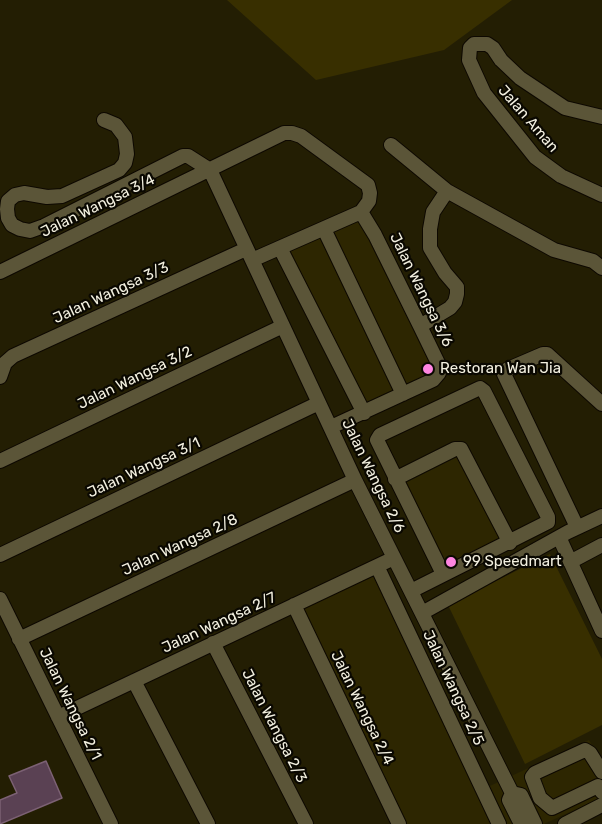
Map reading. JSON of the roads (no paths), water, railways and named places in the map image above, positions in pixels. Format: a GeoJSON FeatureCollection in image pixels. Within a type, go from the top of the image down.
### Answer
{"type":"FeatureCollection","features":[{"type":"Feature","properties":{"kind":"street","name":"Jalan Aman"},"geometry":{"type":"LineString","coordinates":[[602,117],[565,108],[520,78],[487,44],[474,44],[470,48],[469,60],[484,93],[535,157],[561,176],[602,195]]}},
{"type":"Feature","properties":{"kind":"street"},"geometry":{"type":"LineString","coordinates":[[104,120],[116,125],[125,137],[127,154],[119,170],[62,196],[24,193],[15,195],[8,201],[6,209],[12,225],[20,230],[30,231],[44,226],[183,156],[188,156],[210,170]]}},
{"type":"Feature","properties":{"kind":"street","name":"Jalan Wangsa 3/4"},"geometry":{"type":"LineString","coordinates":[[0,272],[284,133],[292,133],[308,140],[368,184],[369,201],[361,212]]}},
{"type":"Feature","properties":{"kind":"street"},"geometry":{"type":"LineString","coordinates":[[391,145],[447,191],[554,250],[593,261],[602,268]]}},
{"type":"Feature","properties":{"kind":"street","name":"Jalan Wangsa 2/6"},"geometry":{"type":"LineString","coordinates":[[210,170],[355,480],[512,793],[509,800],[517,822]]}},
{"type":"Feature","properties":{"kind":"street"},"geometry":{"type":"LineString","coordinates":[[420,326],[450,308],[458,294],[457,287],[445,273],[430,248],[433,212],[447,191]]}},
{"type":"Feature","properties":{"kind":"street","name":"Jalan Wangsa 3/3"},"geometry":{"type":"LineString","coordinates":[[0,377],[5,363],[13,356],[249,255],[280,248],[361,212]]}},
{"type":"Feature","properties":{"kind":"street","name":"Jalan Wangsa 3/6"},"geometry":{"type":"LineString","coordinates":[[331,427],[434,380],[439,373],[438,363],[375,235],[361,212]]}},
{"type":"Feature","properties":{"kind":"street"},"geometry":{"type":"LineString","coordinates":[[324,229],[403,394]]}},
{"type":"Feature","properties":{"kind":"street"},"geometry":{"type":"LineString","coordinates":[[280,248],[364,413]]}},
{"type":"Feature","properties":{"kind":"street","name":"Jalan Wangsa 3/2"},"geometry":{"type":"LineString","coordinates":[[0,461],[284,326]]}},
{"type":"Feature","properties":{"kind":"street"},"geometry":{"type":"LineString","coordinates":[[577,527],[504,374],[508,369],[547,354],[602,404]]}},
{"type":"Feature","properties":{"kind":"street"},"geometry":{"type":"LineString","coordinates":[[411,591],[510,543],[546,524],[549,519],[482,389],[477,389],[378,437],[377,443],[443,574]]}},
{"type":"Feature","properties":{"kind":"street","name":"Jalan Wangsa 3/1"},"geometry":{"type":"LineString","coordinates":[[0,555],[319,403]]}},
{"type":"Feature","properties":{"kind":"street"},"geometry":{"type":"LineString","coordinates":[[395,479],[455,449],[460,449],[510,543]]}},
{"type":"Feature","properties":{"kind":"street","name":"Jalan Wangsa 2/8"},"geometry":{"type":"LineString","coordinates":[[19,639],[355,480]]}},
{"type":"Feature","properties":{"kind":"street"},"geometry":{"type":"LineString","coordinates":[[422,613],[577,527],[602,516]]}},
{"type":"Feature","properties":{"kind":"street"},"geometry":{"type":"LineString","coordinates":[[559,537],[602,631]]}},
{"type":"Feature","properties":{"kind":"street"},"geometry":{"type":"LineString","coordinates":[[570,562],[602,545]]}},
{"type":"Feature","properties":{"kind":"street","name":"Jalan Wangsa 2/7"},"geometry":{"type":"LineString","coordinates":[[58,717],[394,558]]}},
{"type":"Feature","properties":{"kind":"street","name":"Jalan Wangsa 2/5"},"geometry":{"type":"LineString","coordinates":[[377,566],[499,824]]}},
{"type":"Feature","properties":{"kind":"street","name":"Jalan Wangsa 2/1"},"geometry":{"type":"LineString","coordinates":[[0,599],[111,824]]}},
{"type":"Feature","properties":{"kind":"street","name":"Jalan Wangsa 2/4"},"geometry":{"type":"LineString","coordinates":[[294,605],[399,824]]}},
{"type":"Feature","properties":{"kind":"street","name":"Jalan Wangsa 2/3"},"geometry":{"type":"LineString","coordinates":[[213,644],[306,824]]}},
{"type":"Feature","properties":{"kind":"street"},"geometry":{"type":"LineString","coordinates":[[135,681],[208,824]]}},
{"type":"Feature","properties":{"kind":"street"},"geometry":{"type":"LineString","coordinates":[[602,772],[590,753],[585,750],[535,772],[532,777],[540,798],[552,808],[598,786],[602,792]]}},
{"type":"Feature","properties":{"kind":"street","name":"Jalan Wangsa 2/6"},"geometry":{"type":"LineString","coordinates":[[512,793],[521,795],[535,824]]}},
{"type":"Feature","properties":{"kind":"street"},"geometry":{"type":"LineString","coordinates":[[565,824],[602,805]]}},
{"type":"Feature","properties":{"kind":"place","name":"Restoran Wan Jia"},"geometry":{"type":"Point","coordinates":[428,369]}},
{"type":"Feature","properties":{"kind":"place","name":"99 Speedmart"},"geometry":{"type":"Point","coordinates":[451,562]}}]}
